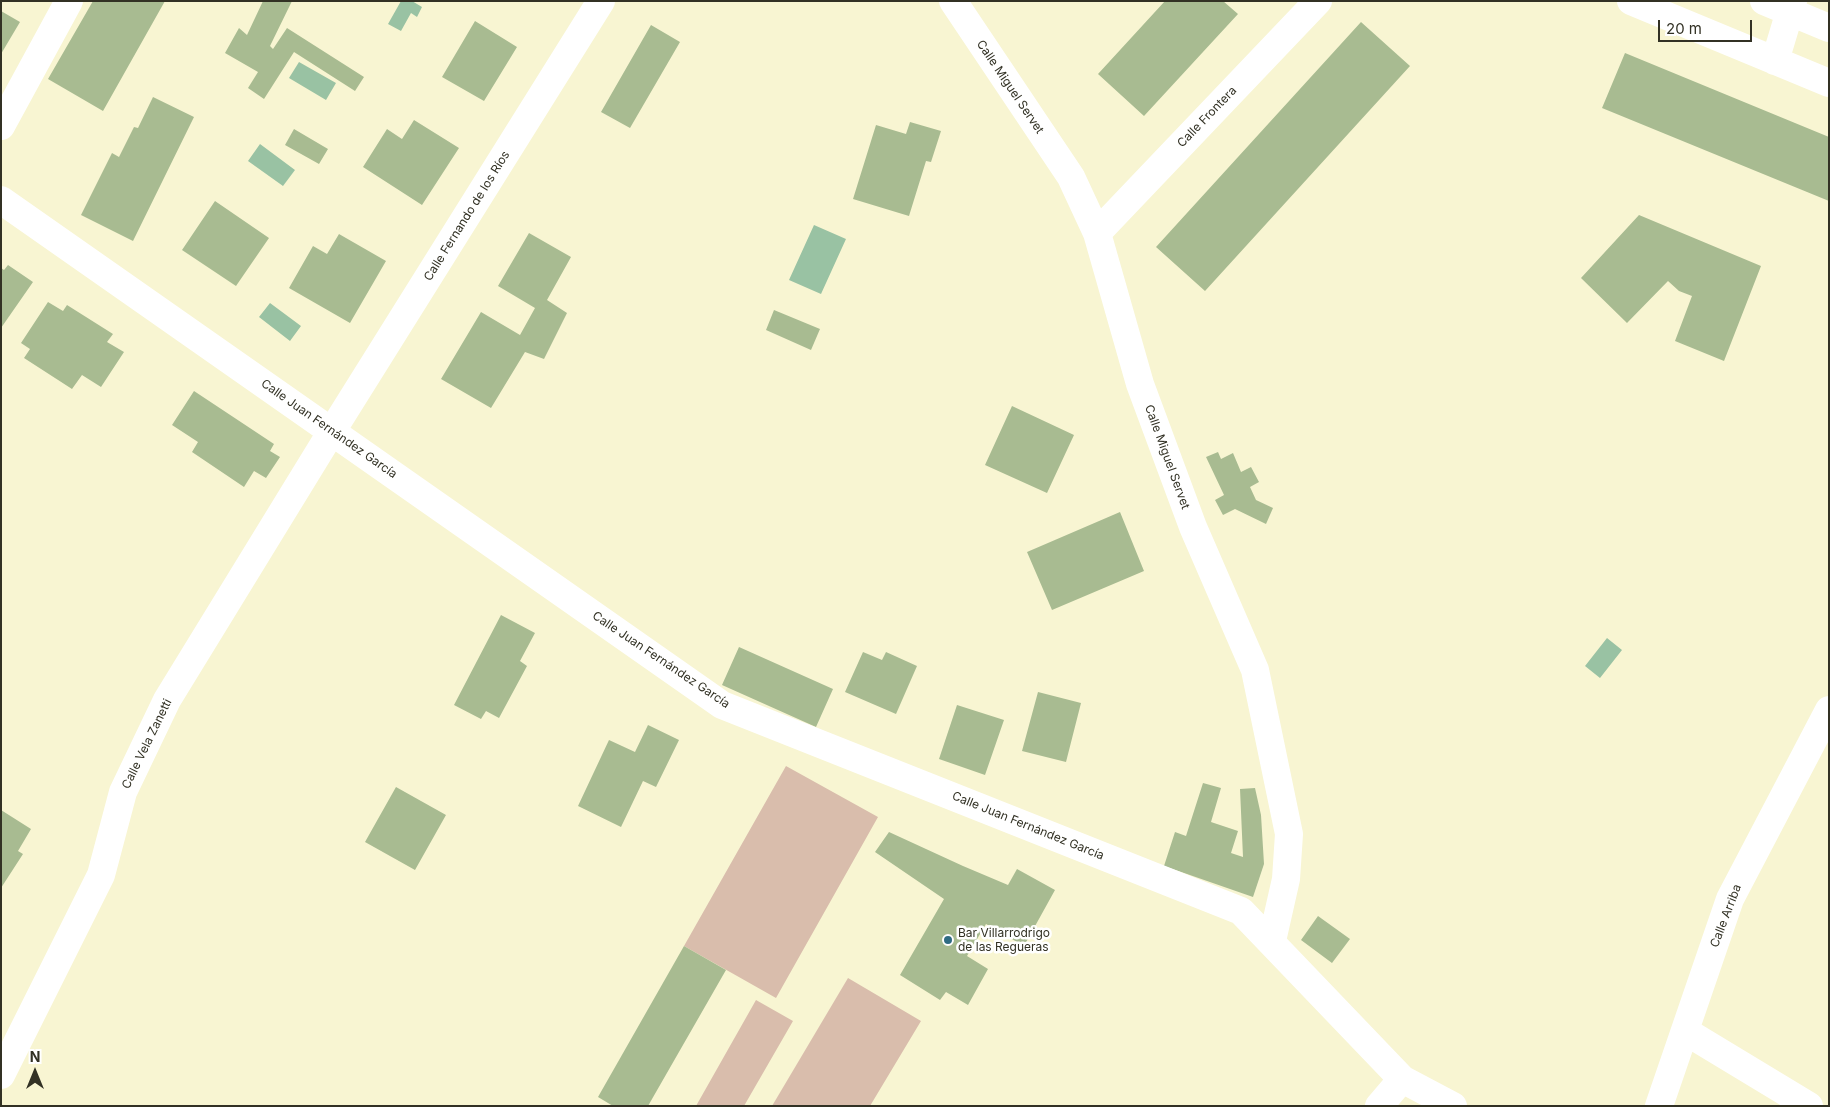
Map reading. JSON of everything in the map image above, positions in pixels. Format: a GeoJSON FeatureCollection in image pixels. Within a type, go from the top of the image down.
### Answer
{"type":"FeatureCollection","features":[{"type":"Feature","properties":{"kind":"street"},"geometry":{"type":"LineString","coordinates":[[1,126],[70,1]]}},
{"type":"Feature","properties":{"kind":"street","name":"Calle Fernando de los Ríos"},"geometry":{"type":"LineString","coordinates":[[332,431],[601,1]]}},
{"type":"Feature","properties":{"kind":"street","name":"Calle Miguel Servet"},"geometry":{"type":"LineString","coordinates":[[954,1],[1070,177],[1097,233],[1144,393],[1193,527],[1255,670],[1289,834],[1286,879],[1272,941]]}},
{"type":"Feature","properties":{"kind":"street","name":"Calle Frontera"},"geometry":{"type":"LineString","coordinates":[[1097,233],[1318,1]]}},
{"type":"Feature","properties":{"kind":"street"},"geometry":{"type":"LineString","coordinates":[[1631,1],[1829,84]]}},
{"type":"Feature","properties":{"kind":"street"},"geometry":{"type":"LineString","coordinates":[[1764,1],[1791,7],[1829,28]]}},
{"type":"Feature","properties":{"kind":"street"},"geometry":{"type":"LineString","coordinates":[[1775,61],[1791,7]]}},
{"type":"Feature","properties":{"kind":"street","name":"Calle Juan Fernández García"},"geometry":{"type":"LineString","coordinates":[[1,200],[722,705],[1242,911],[1402,1078],[1453,1106]]}},
{"type":"Feature","properties":{"kind":"street","name":"Calle Vela Zanetti"},"geometry":{"type":"LineString","coordinates":[[1,1075],[101,875],[123,792],[167,700],[332,431]]}},
{"type":"Feature","properties":{"kind":"street","name":"Calle Arriba"},"geometry":{"type":"LineString","coordinates":[[1659,1106],[1730,899],[1829,710]]}},
{"type":"Feature","properties":{"kind":"street"},"geometry":{"type":"LineString","coordinates":[[1685,1031],[1809,1106]]}},
{"type":"Feature","properties":{"kind":"street"},"geometry":{"type":"LineString","coordinates":[[1379,1106],[1402,1078]]}},
{"type":"Feature","properties":{"kind":"shaded area"},"geometry":{"type":"Polygon","coordinates":[[[401,1],[412,1],[422,7],[417,17],[411,13],[401,31],[388,24],[401,1]]]}},
{"type":"Feature","properties":{"kind":"shaded area"},"geometry":{"type":"Polygon","coordinates":[[[299,62],[336,83],[326,100],[289,78],[299,62]]]}},
{"type":"Feature","properties":{"kind":"shaded area"},"geometry":{"type":"Polygon","coordinates":[[[260,144],[295,170],[283,186],[248,161],[260,144]]]}},
{"type":"Feature","properties":{"kind":"shaded area"},"geometry":{"type":"Polygon","coordinates":[[[814,225],[846,239],[821,294],[789,280],[814,225]]]}},
{"type":"Feature","properties":{"kind":"shaded area"},"geometry":{"type":"Polygon","coordinates":[[[270,303],[301,326],[290,341],[259,317],[270,303]]]}},
{"type":"Feature","properties":{"kind":"shaded area"},"geometry":{"type":"Polygon","coordinates":[[[1607,638],[1622,650],[1600,678],[1585,666],[1607,638]]]}},
{"type":"Feature","properties":{"kind":"shaded area"},"geometry":{"type":"Polygon","coordinates":[[[786,766],[878,817],[776,998],[684,946],[786,766]]]}},
{"type":"Feature","properties":{"kind":"shaded area"},"geometry":{"type":"Polygon","coordinates":[[[848,978],[921,1021],[870,1106],[772,1106],[848,978]]]}},
{"type":"Feature","properties":{"kind":"shaded area"},"geometry":{"type":"Polygon","coordinates":[[[756,1000],[793,1021],[744,1106],[696,1106],[756,1000]]]}},
{"type":"Feature","properties":{"kind":"building"},"geometry":{"type":"Polygon","coordinates":[[[93,1],[165,1],[103,111],[48,79],[93,1]]]}},
{"type":"Feature","properties":{"kind":"building"},"geometry":{"type":"Polygon","coordinates":[[[263,1],[292,1],[270,46],[273,49],[287,28],[364,77],[355,91],[294,52],[264,99],[248,88],[258,72],[225,53],[239,28],[247,35],[263,1]]]}},
{"type":"Feature","properties":{"kind":"building"},"geometry":{"type":"Polygon","coordinates":[[[1165,1],[1223,1],[1238,14],[1144,116],[1098,74],[1165,1]]]}},
{"type":"Feature","properties":{"kind":"building"},"geometry":{"type":"Polygon","coordinates":[[[1,11],[20,22],[1,54],[1,11]]]}},
{"type":"Feature","properties":{"kind":"building"},"geometry":{"type":"Polygon","coordinates":[[[475,21],[517,47],[484,101],[442,77],[475,21]]]}},
{"type":"Feature","properties":{"kind":"building"},"geometry":{"type":"Polygon","coordinates":[[[1361,22],[1410,66],[1205,291],[1156,247],[1361,22]]]}},
{"type":"Feature","properties":{"kind":"building"},"geometry":{"type":"Polygon","coordinates":[[[651,25],[680,42],[630,128],[601,112],[651,25]]]}},
{"type":"Feature","properties":{"kind":"building"},"geometry":{"type":"Polygon","coordinates":[[[1625,53],[1829,137],[1829,201],[1602,108],[1625,53]]]}},
{"type":"Feature","properties":{"kind":"building"},"geometry":{"type":"Polygon","coordinates":[[[153,97],[194,117],[133,241],[81,215],[112,153],[119,157],[134,127],[138,128],[153,97]]]}},
{"type":"Feature","properties":{"kind":"building"},"geometry":{"type":"Polygon","coordinates":[[[414,120],[459,148],[422,205],[363,167],[387,129],[402,139],[414,120]]]}},
{"type":"Feature","properties":{"kind":"building"},"geometry":{"type":"Polygon","coordinates":[[[910,122],[941,131],[931,162],[926,161],[909,216],[853,199],[876,125],[906,134],[910,122]]]}},
{"type":"Feature","properties":{"kind":"building"},"geometry":{"type":"Polygon","coordinates":[[[294,129],[328,149],[319,164],[285,145],[294,129]]]}},
{"type":"Feature","properties":{"kind":"building"},"geometry":{"type":"Polygon","coordinates":[[[215,201],[269,238],[236,286],[182,250],[215,201]]]}},
{"type":"Feature","properties":{"kind":"building"},"geometry":{"type":"Polygon","coordinates":[[[1639,215],[1761,266],[1724,361],[1675,341],[1692,296],[1679,291],[1668,281],[1627,323],[1581,278],[1639,215]]]}},
{"type":"Feature","properties":{"kind":"building"},"geometry":{"type":"Polygon","coordinates":[[[529,233],[571,257],[547,300],[567,313],[544,359],[525,352],[491,408],[441,379],[481,312],[520,335],[535,308],[498,286],[529,233]]]}},
{"type":"Feature","properties":{"kind":"building"},"geometry":{"type":"Polygon","coordinates":[[[339,234],[386,261],[350,323],[289,288],[313,246],[327,254],[339,234]]]}},
{"type":"Feature","properties":{"kind":"building"},"geometry":{"type":"Polygon","coordinates":[[[8,265],[33,282],[1,328],[1,268],[4,270],[8,265]]]}},
{"type":"Feature","properties":{"kind":"building"},"geometry":{"type":"Polygon","coordinates":[[[48,302],[63,311],[67,305],[113,334],[107,342],[124,352],[101,387],[82,375],[72,389],[24,358],[30,349],[21,343],[48,302]]]}},
{"type":"Feature","properties":{"kind":"building"},"geometry":{"type":"Polygon","coordinates":[[[774,310],[820,329],[811,350],[766,330],[774,310]]]}},
{"type":"Feature","properties":{"kind":"building"},"geometry":{"type":"Polygon","coordinates":[[[194,391],[274,444],[270,451],[280,457],[266,478],[254,471],[244,487],[192,452],[198,442],[172,425],[194,391]]]}},
{"type":"Feature","properties":{"kind":"building"},"geometry":{"type":"Polygon","coordinates":[[[1012,406],[1074,435],[1047,493],[985,465],[1012,406]]]}},
{"type":"Feature","properties":{"kind":"building"},"geometry":{"type":"Polygon","coordinates":[[[1218,452],[1221,459],[1233,453],[1241,472],[1251,467],[1259,482],[1250,487],[1256,500],[1273,508],[1266,524],[1235,509],[1223,515],[1215,500],[1224,495],[1206,457],[1218,452]]]}},
{"type":"Feature","properties":{"kind":"building"},"geometry":{"type":"Polygon","coordinates":[[[1120,512],[1144,571],[1052,610],[1027,552],[1120,512]]]}},
{"type":"Feature","properties":{"kind":"building"},"geometry":{"type":"Polygon","coordinates":[[[501,615],[535,633],[520,661],[527,666],[499,718],[486,711],[481,719],[454,705],[501,615]]]}},
{"type":"Feature","properties":{"kind":"building"},"geometry":{"type":"Polygon","coordinates":[[[739,647],[833,689],[816,727],[722,685],[739,647]]]}},
{"type":"Feature","properties":{"kind":"building"},"geometry":{"type":"Polygon","coordinates":[[[863,652],[882,660],[886,652],[917,666],[896,714],[845,692],[863,652]]]}},
{"type":"Feature","properties":{"kind":"building"},"geometry":{"type":"Polygon","coordinates":[[[1038,692],[1081,703],[1066,762],[1022,751],[1038,692]]]}},
{"type":"Feature","properties":{"kind":"building"},"geometry":{"type":"Polygon","coordinates":[[[957,705],[1004,720],[985,775],[939,759],[957,705]]]}},
{"type":"Feature","properties":{"kind":"building"},"geometry":{"type":"Polygon","coordinates":[[[648,725],[679,740],[656,787],[643,781],[621,827],[578,806],[609,740],[635,752],[648,725]]]}},
{"type":"Feature","properties":{"kind":"building"},"geometry":{"type":"Polygon","coordinates":[[[1203,783],[1221,788],[1211,822],[1238,831],[1231,853],[1243,857],[1240,789],[1255,788],[1261,815],[1264,864],[1253,897],[1164,866],[1175,832],[1186,836],[1203,783]]]}},
{"type":"Feature","properties":{"kind":"building"},"geometry":{"type":"Polygon","coordinates":[[[396,787],[446,815],[415,870],[365,842],[396,787]]]}},
{"type":"Feature","properties":{"kind":"building"},"geometry":{"type":"Polygon","coordinates":[[[1,810],[31,829],[18,851],[23,854],[1,888],[1,810]]]}},
{"type":"Feature","properties":{"kind":"building"},"geometry":{"type":"Polygon","coordinates":[[[889,832],[1008,885],[1017,869],[1055,890],[1024,946],[986,924],[967,956],[988,969],[968,1005],[946,992],[940,1000],[900,975],[944,899],[875,852],[889,832]]]}},
{"type":"Feature","properties":{"kind":"building"},"geometry":{"type":"Polygon","coordinates":[[[1318,916],[1350,939],[1332,963],[1301,940],[1318,916]]]}},
{"type":"Feature","properties":{"kind":"building"},"geometry":{"type":"Polygon","coordinates":[[[684,946],[726,970],[648,1106],[613,1106],[598,1097],[684,946]]]}},
{"type":"Feature","properties":{"kind":"place","name":"Bar Villarrodrigo de las Regueras"},"geometry":{"type":"Point","coordinates":[948,940]}}]}
